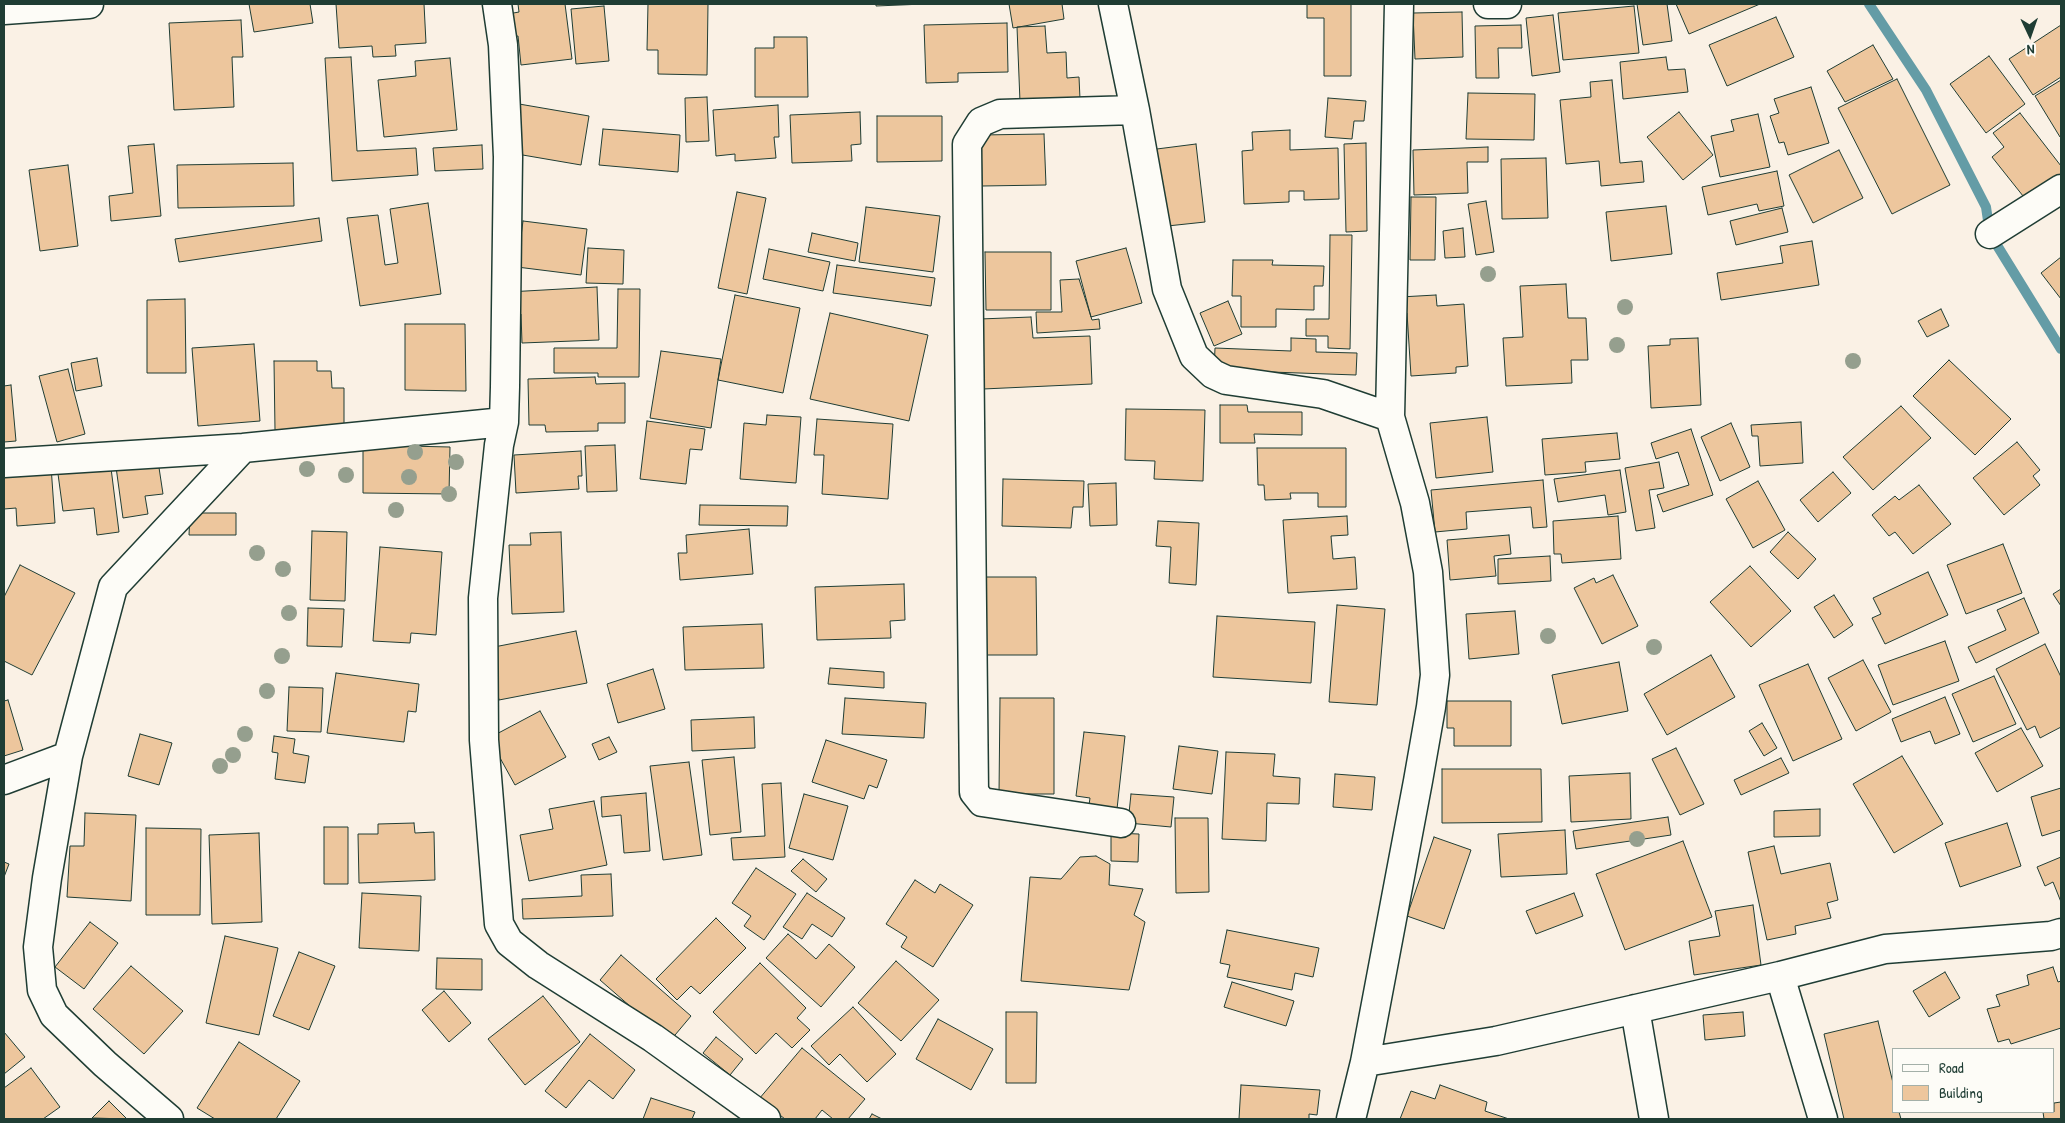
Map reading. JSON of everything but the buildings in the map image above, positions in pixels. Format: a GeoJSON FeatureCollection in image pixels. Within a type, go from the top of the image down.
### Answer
{"type":"FeatureCollection","features":[{"type":"Feature","properties":{"kind":"street"},"geometry":{"type":"LineString","coordinates":[[4,10],[89,4]]}},
{"type":"Feature","properties":{"kind":"street"},"geometry":{"type":"LineString","coordinates":[[496,4],[503,45],[508,156],[504,422],[499,445],[483,598],[484,740],[499,924],[509,942],[538,965],[653,1038],[766,1119]]}},
{"type":"Feature","properties":{"kind":"street"},"geometry":{"type":"LineString","coordinates":[[1113,4],[1135,110],[1167,289],[1194,356],[1213,374],[1226,380],[1323,394],[1390,417]]}},
{"type":"Feature","properties":{"kind":"street"},"geometry":{"type":"LineString","coordinates":[[1351,1119],[1365,1062],[1422,762],[1432,707],[1435,675],[1428,572],[1414,502],[1390,417],[1399,4]]}},
{"type":"Feature","properties":{"kind":"street"},"geometry":{"type":"LineString","coordinates":[[1488,4],[1506,4]]}},
{"type":"Feature","properties":{"kind":"street"},"geometry":{"type":"LineString","coordinates":[[1120,823],[982,802],[974,792],[967,144],[981,122],[1000,114],[1135,110]]}},
{"type":"Feature","properties":{"kind":"street"},"geometry":{"type":"LineString","coordinates":[[1990,234],[2061,189]]}},
{"type":"Feature","properties":{"kind":"street"},"geometry":{"type":"LineString","coordinates":[[4,463],[243,448],[504,422]]}},
{"type":"Feature","properties":{"kind":"street"},"geometry":{"type":"LineString","coordinates":[[169,1119],[105,1064],[54,1015],[42,990],[38,946],[68,756],[113,587],[243,448]]}},
{"type":"Feature","properties":{"kind":"street"},"geometry":{"type":"LineString","coordinates":[[4,780],[68,756]]}},
{"type":"Feature","properties":{"kind":"street"},"geometry":{"type":"LineString","coordinates":[[1365,1062],[1496,1041],[1780,976],[1885,949],[2051,936],[2061,932]]}},
{"type":"Feature","properties":{"kind":"street"},"geometry":{"type":"LineString","coordinates":[[1780,976],[1823,1119]]}},
{"type":"Feature","properties":{"kind":"street"},"geometry":{"type":"LineString","coordinates":[[1634,1009],[1654,1119]]}},
{"type":"Feature","properties":{"kind":"waterway"},"geometry":{"type":"LineString","coordinates":[[1869,4],[1926,90],[1986,207],[1990,234],[2061,349]]}}]}
